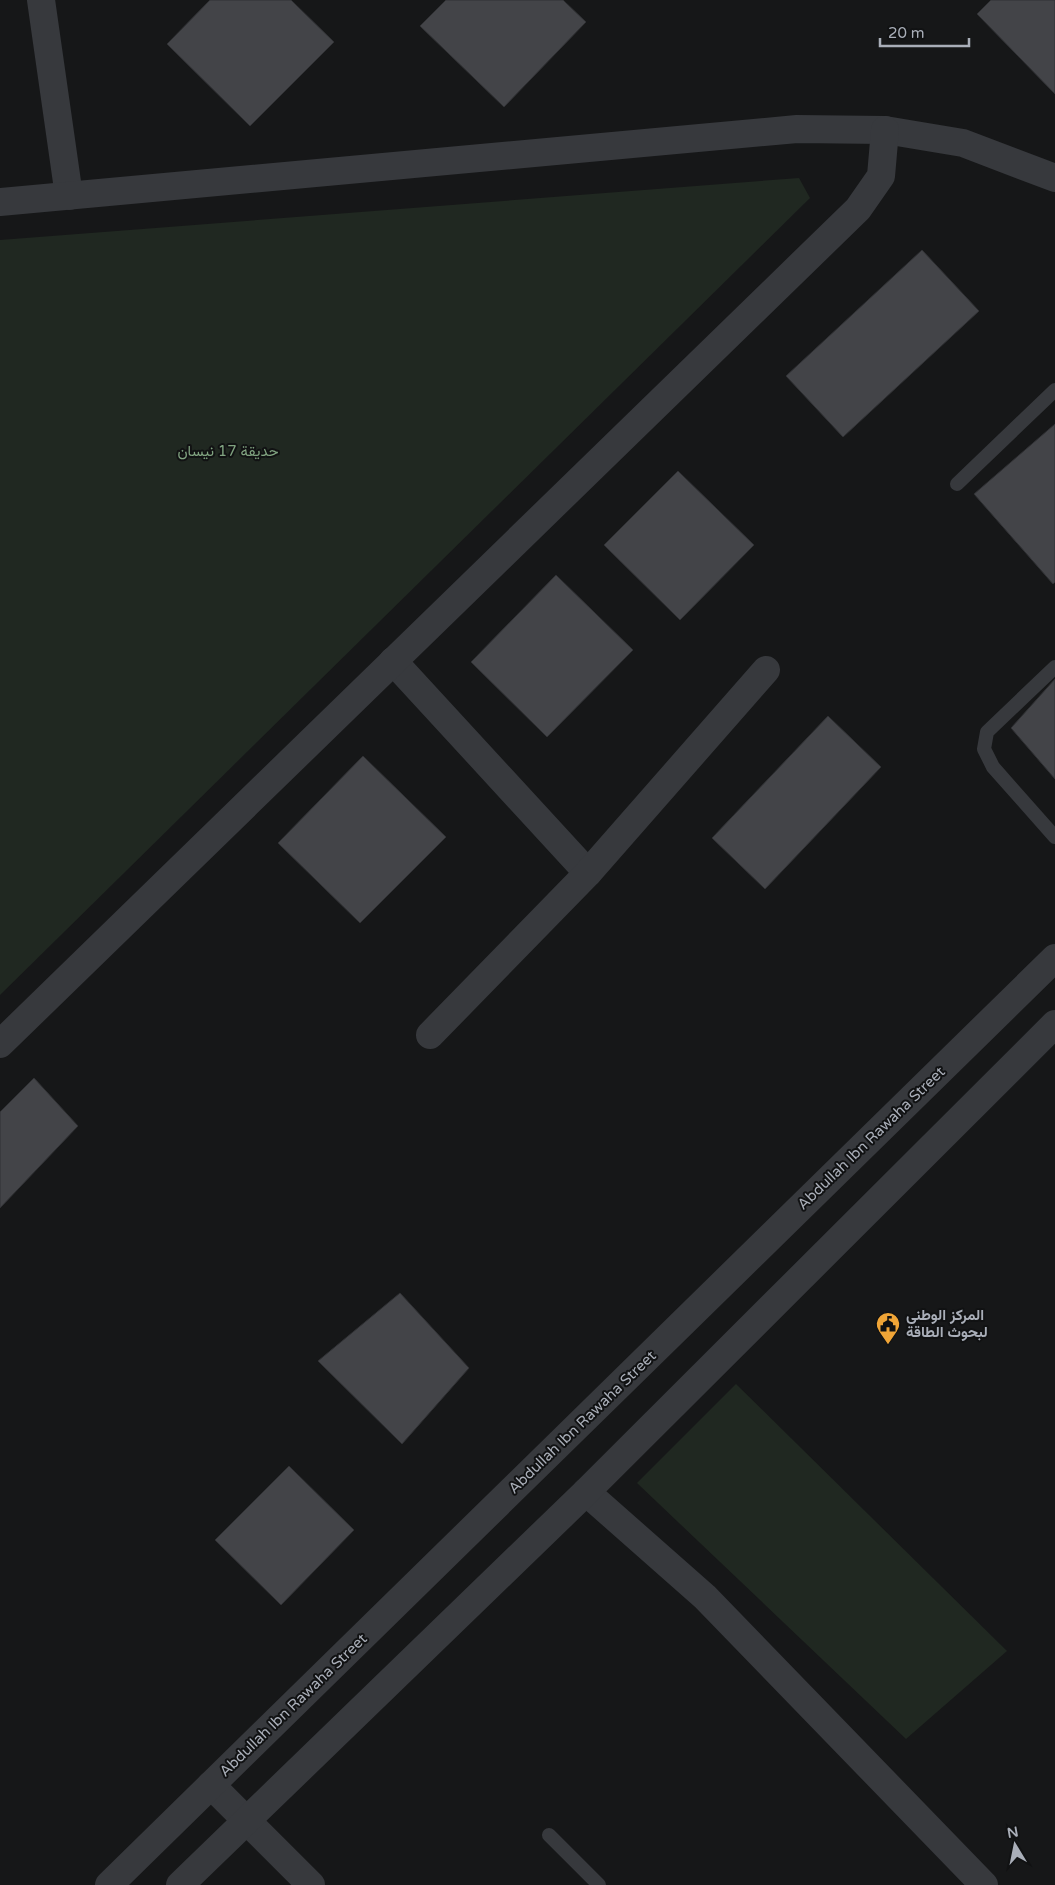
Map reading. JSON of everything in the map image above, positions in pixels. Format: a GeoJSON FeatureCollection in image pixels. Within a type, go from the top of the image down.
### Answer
{"type":"FeatureCollection","features":[{"type":"Feature","properties":{"kind":"street"},"geometry":{"type":"LineString","coordinates":[[41,0],[69,196]]}},
{"type":"Feature","properties":{"kind":"street"},"geometry":{"type":"LineString","coordinates":[[0,202],[797,129],[885,130],[963,142],[1055,178]]}},
{"type":"Feature","properties":{"kind":"street"},"geometry":{"type":"LineString","coordinates":[[0,1044],[858,209],[881,176],[885,130]]}},
{"type":"Feature","properties":{"kind":"street"},"geometry":{"type":"LineString","coordinates":[[393,661],[588,874]]}},
{"type":"Feature","properties":{"kind":"street"},"geometry":{"type":"LineString","coordinates":[[430,1035],[588,874],[766,670]]}},
{"type":"Feature","properties":{"kind":"street","name":"Abdullah Ibn Rawaha Street"},"geometry":{"type":"LineString","coordinates":[[109,1885],[1055,958]]}},
{"type":"Feature","properties":{"kind":"street"},"geometry":{"type":"LineString","coordinates":[[180,1885],[586,1492],[1055,1024]]}},
{"type":"Feature","properties":{"kind":"street"},"geometry":{"type":"LineString","coordinates":[[586,1492],[706,1597],[984,1885]]}},
{"type":"Feature","properties":{"kind":"street"},"geometry":{"type":"LineString","coordinates":[[211,1785],[311,1885]]}},
{"type":"Feature","properties":{"kind":"lane"},"geometry":{"type":"LineString","coordinates":[[957,484],[1055,390]]}},
{"type":"Feature","properties":{"kind":"lane"},"geometry":{"type":"LineString","coordinates":[[1055,667],[987,732],[984,749],[993,767],[1055,837]]}},
{"type":"Feature","properties":{"kind":"lane"},"geometry":{"type":"LineString","coordinates":[[549,1835],[599,1885]]}},
{"type":"Feature","properties":{"kind":"green space","name":"حديقة 17 نيسان"},"geometry":{"type":"Polygon","coordinates":[[[799,178],[810,198],[0,995],[0,240],[799,178]]]}},
{"type":"Feature","properties":{"kind":"green space"},"geometry":{"type":"Polygon","coordinates":[[[736,1384],[1007,1651],[906,1739],[637,1483],[736,1384]]]}},
{"type":"Feature","properties":{"kind":"building"},"geometry":{"type":"Polygon","coordinates":[[[210,0],[291,0],[334,42],[250,126],[167,44],[210,0]]]}},
{"type":"Feature","properties":{"kind":"building"},"geometry":{"type":"Polygon","coordinates":[[[446,0],[563,0],[586,22],[504,107],[420,26],[446,0]]]}},
{"type":"Feature","properties":{"kind":"building"},"geometry":{"type":"Polygon","coordinates":[[[991,0],[1055,0],[1055,94],[977,14],[991,0]]]}},
{"type":"Feature","properties":{"kind":"building"},"geometry":{"type":"Polygon","coordinates":[[[922,250],[979,311],[843,437],[786,376],[922,250]]]}},
{"type":"Feature","properties":{"kind":"building"},"geometry":{"type":"Polygon","coordinates":[[[1055,424],[1055,582],[1053,584],[974,494],[1055,424]]]}},
{"type":"Feature","properties":{"kind":"building"},"geometry":{"type":"Polygon","coordinates":[[[678,471],[754,545],[680,620],[604,545],[678,471]]]}},
{"type":"Feature","properties":{"kind":"building"},"geometry":{"type":"Polygon","coordinates":[[[556,575],[633,650],[547,737],[471,662],[556,575]]]}},
{"type":"Feature","properties":{"kind":"building"},"geometry":{"type":"Polygon","coordinates":[[[1055,679],[1055,779],[1011,728],[1055,679]]]}},
{"type":"Feature","properties":{"kind":"building"},"geometry":{"type":"Polygon","coordinates":[[[828,716],[881,767],[765,889],[712,838],[828,716]]]}},
{"type":"Feature","properties":{"kind":"building"},"geometry":{"type":"Polygon","coordinates":[[[363,756],[446,837],[360,923],[278,843],[363,756]]]}},
{"type":"Feature","properties":{"kind":"building"},"geometry":{"type":"Polygon","coordinates":[[[34,1078],[78,1126],[0,1208],[0,1112],[34,1078]]]}},
{"type":"Feature","properties":{"kind":"building"},"geometry":{"type":"Polygon","coordinates":[[[400,1293],[469,1368],[402,1444],[318,1361],[400,1293]]]}},
{"type":"Feature","properties":{"kind":"building"},"geometry":{"type":"Polygon","coordinates":[[[289,1466],[354,1530],[281,1605],[215,1540],[289,1466]]]}},
{"type":"Feature","properties":{"kind":"place","name":"المركز الوطني لبحوث الطاقة"},"geometry":{"type":"Point","coordinates":[888,1345]}}]}
